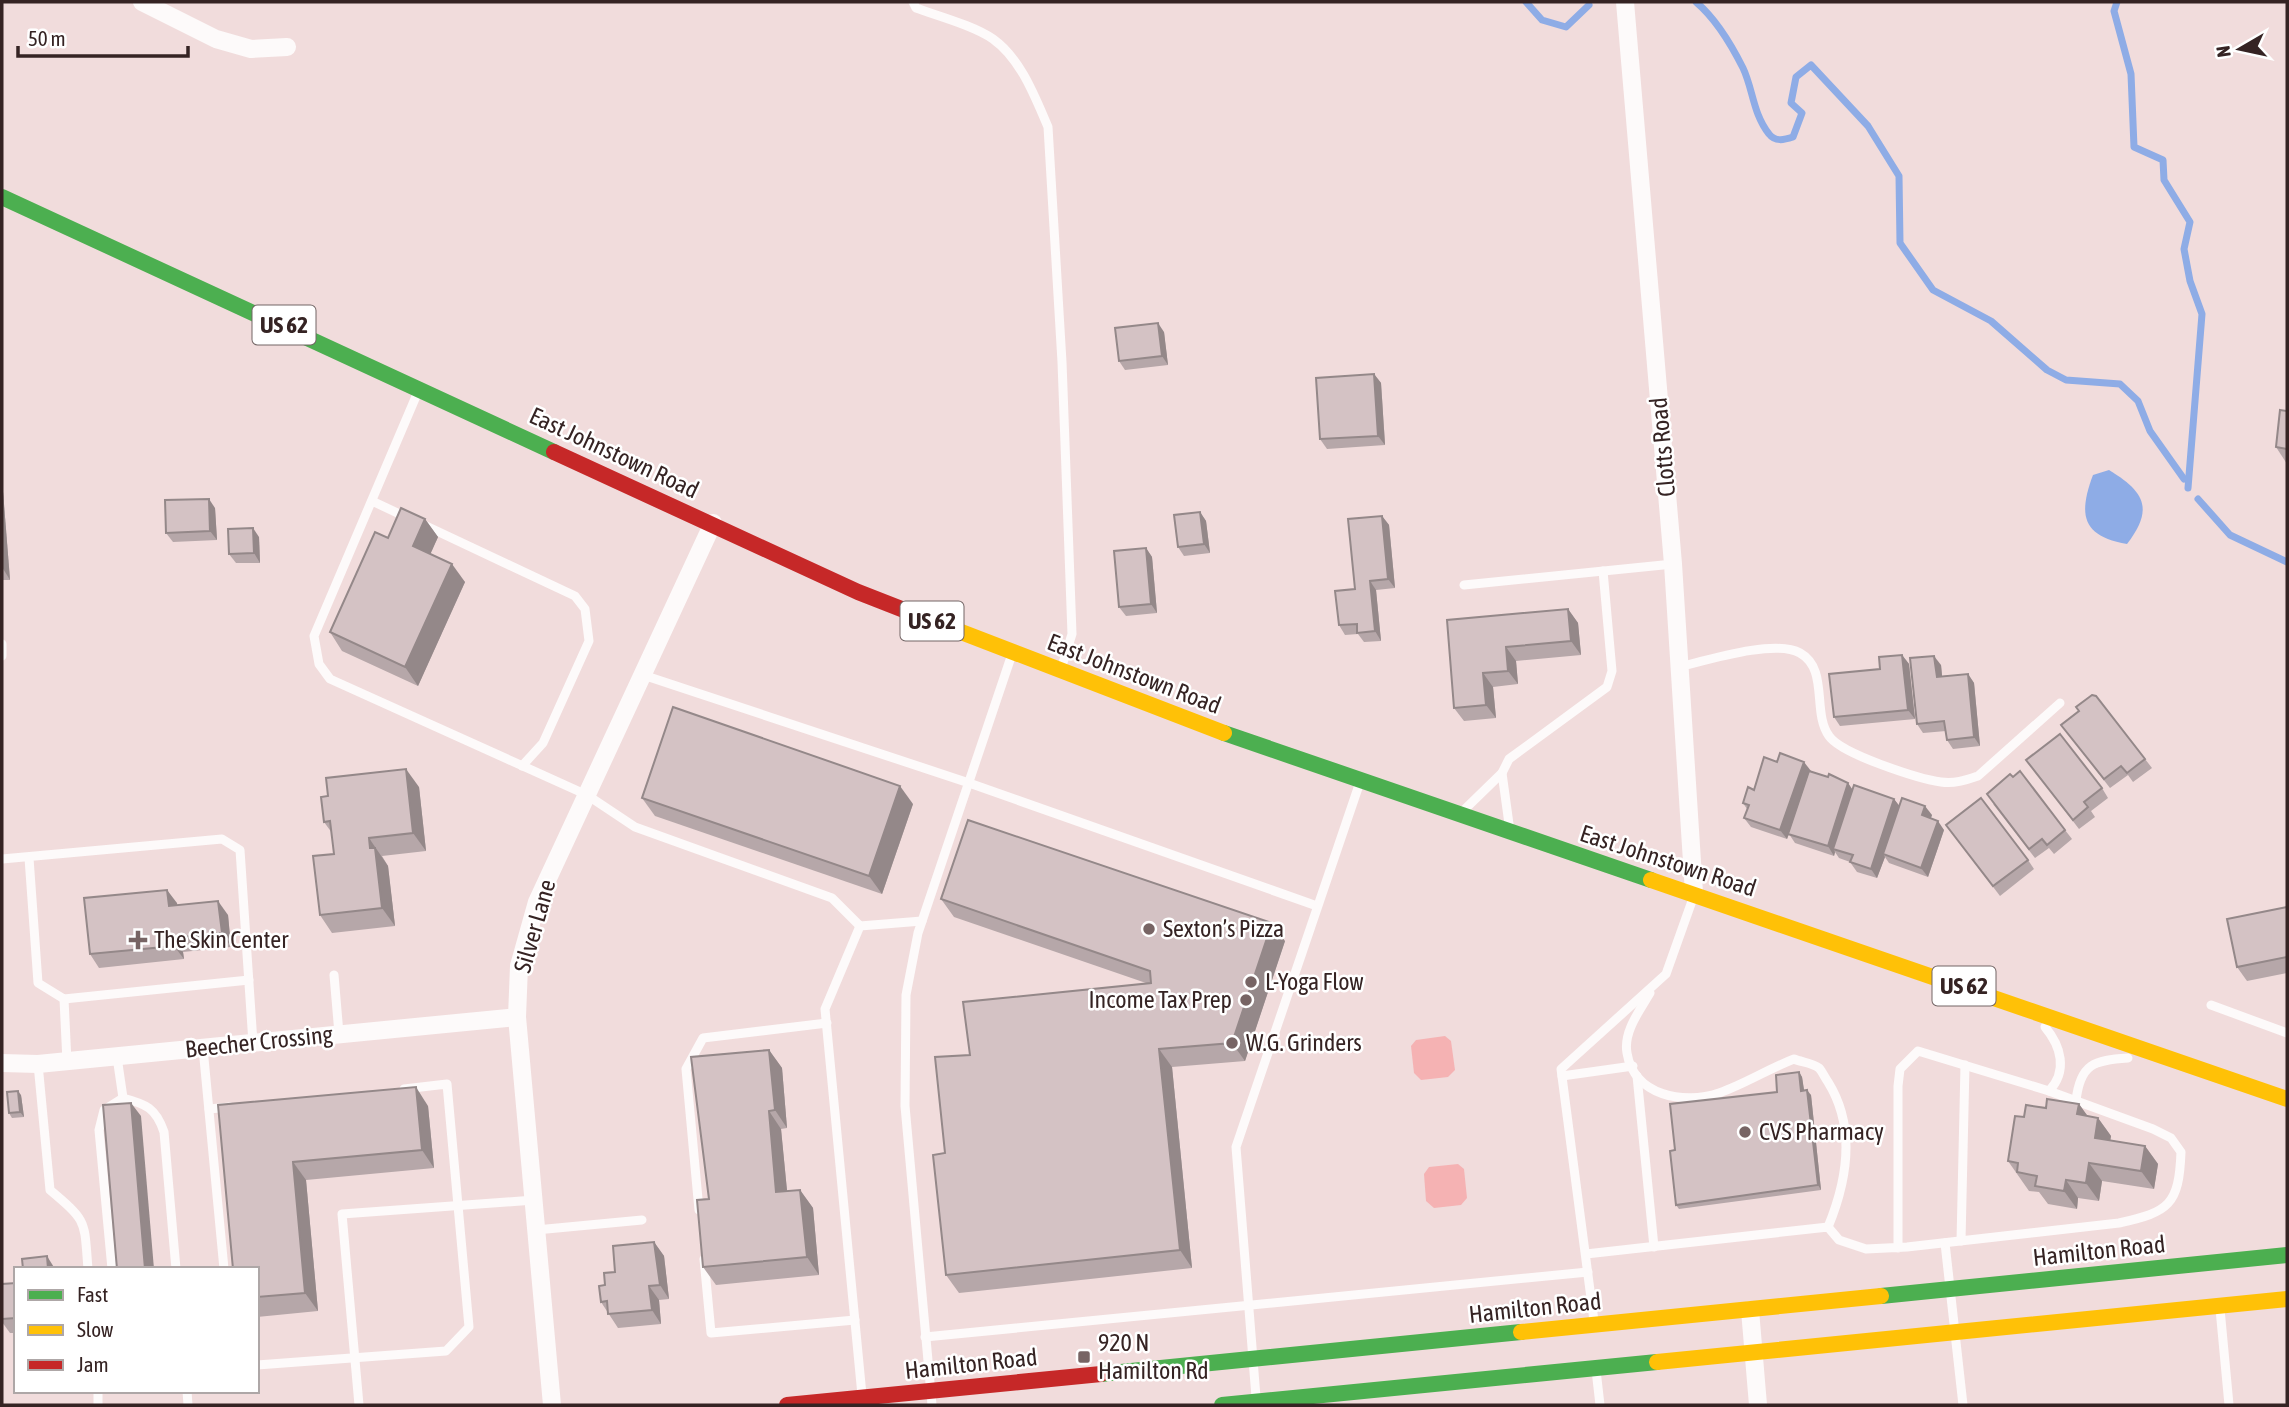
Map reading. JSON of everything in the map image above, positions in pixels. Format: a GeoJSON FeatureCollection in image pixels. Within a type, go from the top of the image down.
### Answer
{"type":"FeatureCollection","features":[{"type":"Feature","properties":{"kind":"main road","name":"East Johnstown Road"},"geometry":{"type":"LineString","coordinates":[[2,197],[858,592],[1187,720],[2287,1099]]}},
{"type":"Feature","properties":{"kind":"main road","name":"Hamilton Road"},"geometry":{"type":"LineString","coordinates":[[787,1405],[862,1398],[931,1398],[1252,1358],[2287,1255]]}},
{"type":"Feature","properties":{"kind":"main road"},"geometry":{"type":"LineString","coordinates":[[1222,1405],[1257,1404],[2287,1299]]}},
{"type":"Feature","properties":{"kind":"street"},"geometry":{"type":"LineString","coordinates":[[142,2],[216,39],[251,49],[287,47]]}},
{"type":"Feature","properties":{"kind":"street","name":"Clotts Road"},"geometry":{"type":"LineString","coordinates":[[1625,2],[1673,564],[1694,893]]}},
{"type":"Feature","properties":{"kind":"street","name":"Silver Lane"},"geometry":{"type":"LineString","coordinates":[[552,1405],[517,1017],[519,965],[537,902],[713,523]]}},
{"type":"Feature","properties":{"kind":"street","name":"Beecher Crossing"},"geometry":{"type":"LineString","coordinates":[[2,1063],[67,1062],[517,1017]]}},
{"type":"Feature","properties":{"kind":"street"},"geometry":{"type":"LineString","coordinates":[[1750,1310],[1758,1405]]}},
{"type":"Feature","properties":{"kind":"lane"},"geometry":{"type":"LineString","coordinates":[[914,2],[916,8],[993,38],[1015,61],[1034,93],[1048,127],[1062,362],[1072,634],[1060,671]]}},
{"type":"Feature","properties":{"kind":"lane"},"geometry":{"type":"LineString","coordinates":[[419,388],[314,636],[319,664],[330,680],[587,795],[635,827],[832,898],[860,926],[922,921]]}},
{"type":"Feature","properties":{"kind":"lane"},"geometry":{"type":"LineString","coordinates":[[372,500],[575,596],[585,609],[589,641],[543,743],[522,766]]}},
{"type":"Feature","properties":{"kind":"lane"},"geometry":{"type":"LineString","coordinates":[[1464,585],[1673,564]]}},
{"type":"Feature","properties":{"kind":"lane"},"geometry":{"type":"LineString","coordinates":[[1461,814],[1502,774],[1509,760],[1607,687],[1612,671],[1603,571]]}},
{"type":"Feature","properties":{"kind":"lane"},"geometry":{"type":"LineString","coordinates":[[2,643],[2,656]]}},
{"type":"Feature","properties":{"kind":"lane"},"geometry":{"type":"LineString","coordinates":[[1679,667],[1779,648],[1799,652],[1811,662],[1816,677],[1822,722],[1829,737],[1844,750],[1941,782],[1961,782],[1978,776],[2060,703]]}},
{"type":"Feature","properties":{"kind":"lane"},"geometry":{"type":"LineString","coordinates":[[931,1398],[905,1106],[906,995],[922,921],[1013,652]]}},
{"type":"Feature","properties":{"kind":"lane"},"geometry":{"type":"LineString","coordinates":[[643,675],[968,783],[1317,906]]}},
{"type":"Feature","properties":{"kind":"lane"},"geometry":{"type":"LineString","coordinates":[[1502,774],[1510,831]]}},
{"type":"Feature","properties":{"kind":"lane"},"geometry":{"type":"LineString","coordinates":[[1257,1404],[1236,1147],[1361,780]]}},
{"type":"Feature","properties":{"kind":"lane"},"geometry":{"type":"LineString","coordinates":[[2,859],[222,839],[240,850],[253,1043]]}},
{"type":"Feature","properties":{"kind":"lane"},"geometry":{"type":"LineString","coordinates":[[29,858],[38,983],[64,999],[249,980]]}},
{"type":"Feature","properties":{"kind":"lane"},"geometry":{"type":"LineString","coordinates":[[1595,1325],[1561,1069],[1666,974],[1694,893]]}},
{"type":"Feature","properties":{"kind":"lane"},"geometry":{"type":"LineString","coordinates":[[860,926],[825,1009],[862,1398]]}},
{"type":"Feature","properties":{"kind":"lane"},"geometry":{"type":"LineString","coordinates":[[334,975],[339,1034]]}},
{"type":"Feature","properties":{"kind":"lane"},"geometry":{"type":"LineString","coordinates":[[1654,1247],[1637,1076],[1627,1052],[1632,1025],[1656,984]]}},
{"type":"Feature","properties":{"kind":"lane"},"geometry":{"type":"LineString","coordinates":[[64,999],[67,1062]]}},
{"type":"Feature","properties":{"kind":"lane"},"geometry":{"type":"LineString","coordinates":[[2211,1005],[2287,1033]]}},
{"type":"Feature","properties":{"kind":"lane"},"geometry":{"type":"LineString","coordinates":[[2031,1009],[2051,1035],[2060,1053],[2057,1083],[2049,1091]]}},
{"type":"Feature","properties":{"kind":"lane"},"geometry":{"type":"LineString","coordinates":[[700,1216],[686,1069],[703,1038],[827,1023]]}},
{"type":"Feature","properties":{"kind":"lane"},"geometry":{"type":"LineString","coordinates":[[203,1048],[224,1267]]}},
{"type":"Feature","properties":{"kind":"lane"},"geometry":{"type":"LineString","coordinates":[[1828,1227],[1839,1240],[1866,1249],[1898,1248],[2119,1223],[2147,1217],[2167,1207],[2174,1195],[2181,1152],[2171,1138],[2076,1101],[1918,1051],[1900,1069],[1898,1248]]}},
{"type":"Feature","properties":{"kind":"lane"},"geometry":{"type":"LineString","coordinates":[[117,1056],[123,1098]]}},
{"type":"Feature","properties":{"kind":"lane"},"geometry":{"type":"LineString","coordinates":[[2076,1101],[2080,1078],[2091,1065],[2102,1060],[2167,1056]]}},
{"type":"Feature","properties":{"kind":"lane"},"geometry":{"type":"LineString","coordinates":[[1637,1076],[1654,1091],[1680,1099],[1718,1093],[1794,1059],[1819,1068],[1836,1096],[1845,1127],[1847,1165],[1838,1203],[1828,1227]]}},
{"type":"Feature","properties":{"kind":"lane"},"geometry":{"type":"LineString","coordinates":[[38,1064],[50,1190],[77,1210],[84,1227],[88,1267]]}},
{"type":"Feature","properties":{"kind":"lane"},"geometry":{"type":"LineString","coordinates":[[1961,1241],[1965,1065]]}},
{"type":"Feature","properties":{"kind":"lane"},"geometry":{"type":"LineString","coordinates":[[1562,1076],[1633,1066]]}},
{"type":"Feature","properties":{"kind":"lane"},"geometry":{"type":"LineString","coordinates":[[259,1365],[446,1351],[469,1327],[447,1084],[394,1090]]}},
{"type":"Feature","properties":{"kind":"lane"},"geometry":{"type":"LineString","coordinates":[[112,1267],[99,1130],[104,1110],[123,1098],[146,1103],[158,1113],[164,1132],[176,1267]]}},
{"type":"Feature","properties":{"kind":"lane"},"geometry":{"type":"LineString","coordinates":[[209,1109],[235,1107]]}},
{"type":"Feature","properties":{"kind":"lane"},"geometry":{"type":"LineString","coordinates":[[359,1405],[342,1214],[534,1200]]}},
{"type":"Feature","properties":{"kind":"lane"},"geometry":{"type":"LineString","coordinates":[[536,1230],[642,1220]]}},
{"type":"Feature","properties":{"kind":"lane"},"geometry":{"type":"LineString","coordinates":[[1586,1254],[1828,1227]]}},
{"type":"Feature","properties":{"kind":"lane"},"geometry":{"type":"LineString","coordinates":[[702,1243],[711,1333],[855,1320]]}},
{"type":"Feature","properties":{"kind":"lane"},"geometry":{"type":"LineString","coordinates":[[1945,1243],[1963,1405]]}},
{"type":"Feature","properties":{"kind":"lane"},"geometry":{"type":"LineString","coordinates":[[925,1337],[1588,1272]]}},
{"type":"Feature","properties":{"kind":"lane"},"geometry":{"type":"LineString","coordinates":[[2220,1306],[2229,1405]]}},
{"type":"Feature","properties":{"kind":"lane"},"geometry":{"type":"LineString","coordinates":[[1596,1368],[1600,1405]]}},
{"type":"Feature","properties":{"kind":"shaded area"},"geometry":{"type":"Polygon","coordinates":[[[1445,1036],[1451,1041],[1455,1070],[1448,1077],[1421,1080],[1414,1073],[1411,1046],[1416,1040],[1445,1036]]]}},
{"type":"Feature","properties":{"kind":"shaded area"},"geometry":{"type":"Polygon","coordinates":[[[1458,1164],[1464,1169],[1467,1198],[1461,1205],[1434,1208],[1426,1201],[1424,1174],[1429,1167],[1458,1164]]]}},
{"type":"Feature","properties":{"kind":"water"},"geometry":{"type":"Polygon","coordinates":[[[2109,470],[2131,486],[2142,502],[2141,521],[2127,544],[2101,535],[2087,522],[2086,502],[2093,475],[2109,470]]]}},
{"type":"Feature","properties":{"kind":"building"},"geometry":{"type":"Polygon","coordinates":[[[1158,323],[1162,356],[1119,361],[1115,328],[1158,323]]]}},
{"type":"Feature","properties":{"kind":"building"},"geometry":{"type":"Polygon","coordinates":[[[1374,374],[1378,436],[1320,439],[1316,378],[1374,374]]]}},
{"type":"Feature","properties":{"kind":"building"},"geometry":{"type":"Polygon","coordinates":[[[2280,410],[2287,411],[2287,449],[2276,447],[2280,410]]]}},
{"type":"Feature","properties":{"kind":"building"},"geometry":{"type":"Polygon","coordinates":[[[209,499],[210,531],[166,533],[165,500],[209,499]]]}},
{"type":"Feature","properties":{"kind":"building"},"geometry":{"type":"Polygon","coordinates":[[[401,508],[425,519],[413,546],[452,564],[405,667],[330,632],[375,532],[388,538],[401,508]]]}},
{"type":"Feature","properties":{"kind":"building"},"geometry":{"type":"Polygon","coordinates":[[[1200,512],[1204,544],[1178,547],[1174,515],[1200,512]]]}},
{"type":"Feature","properties":{"kind":"building"},"geometry":{"type":"Polygon","coordinates":[[[1382,516],[1388,579],[1370,581],[1375,631],[1357,633],[1357,624],[1339,625],[1335,591],[1355,589],[1348,519],[1382,516]]]}},
{"type":"Feature","properties":{"kind":"building"},"geometry":{"type":"Polygon","coordinates":[[[253,528],[254,553],[229,554],[228,529],[253,528]]]}},
{"type":"Feature","properties":{"kind":"building"},"geometry":{"type":"Polygon","coordinates":[[[1146,548],[1151,604],[1119,607],[1114,551],[1146,548]]]}},
{"type":"Feature","properties":{"kind":"building"},"geometry":{"type":"Polygon","coordinates":[[[1568,609],[1571,641],[1506,647],[1508,671],[1483,673],[1486,705],[1454,708],[1447,620],[1568,609]]]}},
{"type":"Feature","properties":{"kind":"building"},"geometry":{"type":"Polygon","coordinates":[[[1902,655],[1908,710],[1834,717],[1829,674],[1880,669],[1879,657],[1902,655]]]}},
{"type":"Feature","properties":{"kind":"building"},"geometry":{"type":"Polygon","coordinates":[[[1934,656],[1937,677],[1968,674],[1974,737],[1947,740],[1944,721],[1917,724],[1910,658],[1934,656]]]}},
{"type":"Feature","properties":{"kind":"building"},"geometry":{"type":"Polygon","coordinates":[[[2092,695],[2096,696],[2145,759],[2127,773],[2121,766],[2104,779],[2061,725],[2079,711],[2076,707],[2092,695]]]}},
{"type":"Feature","properties":{"kind":"building"},"geometry":{"type":"Polygon","coordinates":[[[673,707],[900,786],[869,876],[642,798],[673,707]]]}},
{"type":"Feature","properties":{"kind":"building"},"geometry":{"type":"Polygon","coordinates":[[[2060,734],[2102,788],[2084,802],[2088,807],[2073,820],[2026,760],[2060,734]]]}},
{"type":"Feature","properties":{"kind":"building"},"geometry":{"type":"Polygon","coordinates":[[[1780,753],[1804,762],[1780,830],[1744,818],[1749,805],[1743,803],[1748,787],[1754,790],[1764,757],[1777,762],[1780,753]]]}},
{"type":"Feature","properties":{"kind":"building"},"geometry":{"type":"Polygon","coordinates":[[[406,769],[413,833],[369,838],[370,848],[375,848],[382,908],[320,915],[313,856],[334,854],[330,821],[324,822],[321,797],[328,796],[326,778],[406,769]]]}},
{"type":"Feature","properties":{"kind":"building"},"geometry":{"type":"Polygon","coordinates":[[[1809,771],[1828,777],[1829,774],[1848,783],[1828,846],[1788,834],[1809,771]]]}},
{"type":"Feature","properties":{"kind":"building"},"geometry":{"type":"Polygon","coordinates":[[[2020,771],[2065,830],[2047,845],[2042,839],[2029,849],[1987,794],[2010,774],[2013,777],[2020,771]]]}},
{"type":"Feature","properties":{"kind":"building"},"geometry":{"type":"Polygon","coordinates":[[[1854,785],[1894,799],[1871,869],[1850,862],[1853,855],[1833,849],[1854,785]]]}},
{"type":"Feature","properties":{"kind":"building"},"geometry":{"type":"Polygon","coordinates":[[[1902,798],[1925,806],[1922,815],[1938,821],[1921,868],[1883,854],[1902,798]]]}},
{"type":"Feature","properties":{"kind":"building"},"geometry":{"type":"Polygon","coordinates":[[[1981,798],[2028,860],[1993,886],[1946,825],[1981,798]]]}},
{"type":"Feature","properties":{"kind":"building"},"geometry":{"type":"Polygon","coordinates":[[[968,820],[1272,923],[1232,1043],[1159,1049],[1180,1250],[946,1275],[933,1155],[945,1153],[935,1057],[970,1055],[963,1002],[1151,983],[1150,971],[941,899],[968,820]]]}},
{"type":"Feature","properties":{"kind":"building"},"geometry":{"type":"Polygon","coordinates":[[[167,890],[169,906],[218,901],[222,933],[174,938],[174,946],[90,954],[84,898],[167,890]]]}},
{"type":"Feature","properties":{"kind":"building"},"geometry":{"type":"Polygon","coordinates":[[[2287,907],[2287,957],[2237,967],[2227,919],[2287,907]]]}},
{"type":"Feature","properties":{"kind":"building"},"geometry":{"type":"Polygon","coordinates":[[[769,1050],[775,1110],[769,1111],[776,1192],[800,1190],[807,1257],[703,1267],[697,1200],[709,1199],[691,1057],[769,1050]]]}},
{"type":"Feature","properties":{"kind":"building","name":"CVS Pharmacy"},"geometry":{"type":"Polygon","coordinates":[[[1799,1072],[1801,1091],[1807,1090],[1818,1185],[1676,1205],[1670,1151],[1675,1150],[1670,1104],[1777,1092],[1776,1075],[1799,1072]]]}},
{"type":"Feature","properties":{"kind":"building"},"geometry":{"type":"Polygon","coordinates":[[[416,1087],[422,1150],[293,1162],[305,1293],[259,1297],[259,1267],[233,1267],[218,1105],[416,1087]]]}},
{"type":"Feature","properties":{"kind":"building"},"geometry":{"type":"Polygon","coordinates":[[[18,1091],[20,1112],[9,1113],[7,1092],[18,1091]]]}},
{"type":"Feature","properties":{"kind":"building"},"geometry":{"type":"Polygon","coordinates":[[[2047,1099],[2079,1104],[2077,1114],[2098,1118],[2095,1138],[2145,1146],[2141,1171],[2089,1163],[2086,1183],[2066,1180],[2064,1191],[2035,1186],[2037,1176],[2017,1172],[2018,1163],[2008,1161],[2015,1116],[2024,1117],[2026,1105],[2046,1108],[2047,1099]]]}},
{"type":"Feature","properties":{"kind":"building"},"geometry":{"type":"Polygon","coordinates":[[[131,1103],[145,1267],[117,1267],[103,1105],[131,1103]]]}},
{"type":"Feature","properties":{"kind":"building"},"geometry":{"type":"Polygon","coordinates":[[[654,1242],[660,1285],[649,1286],[652,1310],[608,1314],[607,1301],[601,1302],[599,1286],[605,1285],[604,1273],[615,1272],[613,1246],[654,1242]]]}},
{"type":"Feature","properties":{"kind":"building"},"geometry":{"type":"Polygon","coordinates":[[[47,1256],[48,1267],[23,1267],[22,1259],[47,1256]]]}},
{"type":"Feature","properties":{"kind":"building"},"geometry":{"type":"Polygon","coordinates":[[[14,1283],[14,1318],[2,1319],[2,1284],[14,1283]]]}},
{"type":"Feature","properties":{"kind":"waterway"},"geometry":{"type":"LineString","coordinates":[[1526,2],[1542,20],[1566,27],[1589,5]]}},
{"type":"Feature","properties":{"kind":"waterway"},"geometry":{"type":"LineString","coordinates":[[1696,2],[1716,24],[1734,51],[1746,76],[1756,110],[1771,137],[1780,140],[1793,137],[1802,113],[1791,103],[1796,77],[1811,65],[1868,126],[1899,176],[1900,243],[1933,290],[1991,321],[2047,370],[2066,380],[2120,384],[2138,401],[2150,431],[2184,479]]}},
{"type":"Feature","properties":{"kind":"waterway"},"geometry":{"type":"LineString","coordinates":[[2117,2],[2114,11],[2131,74],[2134,147],[2163,160],[2164,180],[2190,222],[2184,249],[2190,281],[2202,314],[2188,488]]}},
{"type":"Feature","properties":{"kind":"waterway"},"geometry":{"type":"LineString","coordinates":[[2198,499],[2230,535],[2287,562]]}},
{"type":"Feature","properties":{"kind":"traffic: fast"},"geometry":{"type":"LineString","coordinates":[[2,197],[554,452]]}},
{"type":"Feature","properties":{"kind":"traffic: fast"},"geometry":{"type":"LineString","coordinates":[[1224,733],[1651,880]]}},
{"type":"Feature","properties":{"kind":"traffic: fast"},"geometry":{"type":"LineString","coordinates":[[1881,1296],[2287,1255]]}},
{"type":"Feature","properties":{"kind":"traffic: fast"},"geometry":{"type":"LineString","coordinates":[[1101,1374],[1521,1332]]}},
{"type":"Feature","properties":{"kind":"traffic: fast"},"geometry":{"type":"LineString","coordinates":[[1222,1405],[1657,1362]]}},
{"type":"Feature","properties":{"kind":"traffic: slow"},"geometry":{"type":"LineString","coordinates":[[904,610],[1224,733]]}},
{"type":"Feature","properties":{"kind":"traffic: slow"},"geometry":{"type":"LineString","coordinates":[[1651,880],[2287,1099]]}},
{"type":"Feature","properties":{"kind":"traffic: slow"},"geometry":{"type":"LineString","coordinates":[[1521,1332],[1881,1296]]}},
{"type":"Feature","properties":{"kind":"traffic: slow"},"geometry":{"type":"LineString","coordinates":[[1657,1362],[2287,1299]]}},
{"type":"Feature","properties":{"kind":"traffic: jam"},"geometry":{"type":"LineString","coordinates":[[554,452],[858,592],[904,610]]}},
{"type":"Feature","properties":{"kind":"traffic: jam"},"geometry":{"type":"LineString","coordinates":[[787,1405],[1101,1374]]}},
{"type":"Feature","properties":{"kind":"place","name":"Sexton’s Pizza"},"geometry":{"type":"Point","coordinates":[1149,929]}},
{"type":"Feature","properties":{"kind":"place","name":"The Skin Center"},"geometry":{"type":"Point","coordinates":[138,940]}},
{"type":"Feature","properties":{"kind":"place","name":"L-Yoga Flow"},"geometry":{"type":"Point","coordinates":[1251,982]}},
{"type":"Feature","properties":{"kind":"place","name":"Income Tax Prep"},"geometry":{"type":"Point","coordinates":[1246,1000]}},
{"type":"Feature","properties":{"kind":"place","name":"W.G. Grinders"},"geometry":{"type":"Point","coordinates":[1232,1043]}},
{"type":"Feature","properties":{"kind":"place","name":"CVS Pharmacy"},"geometry":{"type":"Point","coordinates":[1745,1132]}},
{"type":"Feature","properties":{"kind":"place","name":"920 N Hamilton Rd"},"geometry":{"type":"Point","coordinates":[1084,1357]}}]}
